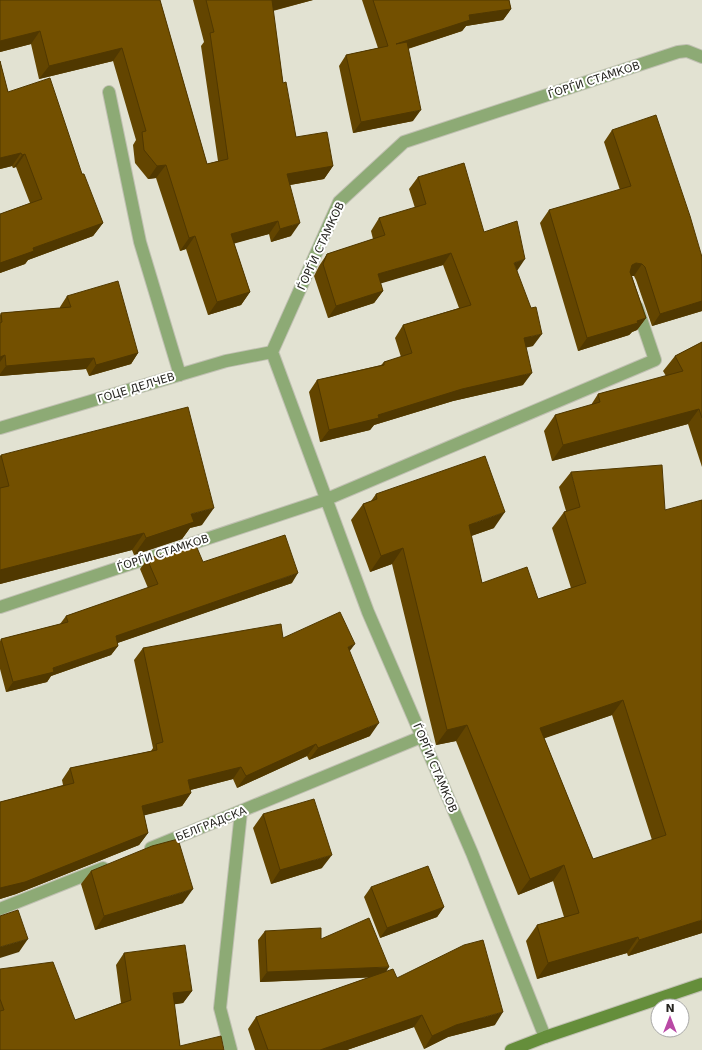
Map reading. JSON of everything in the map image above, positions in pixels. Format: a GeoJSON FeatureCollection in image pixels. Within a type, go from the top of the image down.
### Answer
{"type":"FeatureCollection","features":[{"type":"Feature","properties":{"kind":"street","name":"ЃОРЃИ СТАМКОВ"},"geometry":{"type":"LineString","coordinates":[[545,1037],[472,853],[368,612],[272,352],[339,202],[404,142],[678,52],[699,55]]}},
{"type":"Feature","properties":{"kind":"street"},"geometry":{"type":"LineString","coordinates":[[109,92],[140,242],[180,375]]}},
{"type":"Feature","properties":{"kind":"street","name":"ЃОРЃИ СТАМКОВ"},"geometry":{"type":"LineString","coordinates":[[0,607],[327,499],[655,360],[634,297]]}},
{"type":"Feature","properties":{"kind":"street","name":"ГОЦЕ ДЕЛЧЕВ"},"geometry":{"type":"LineString","coordinates":[[0,428],[226,361],[272,352]]}},
{"type":"Feature","properties":{"kind":"street","name":"БЕЛГРАДСКА"},"geometry":{"type":"LineString","coordinates":[[139,854],[421,737]]}},
{"type":"Feature","properties":{"kind":"street"},"geometry":{"type":"LineString","coordinates":[[230,1050],[220,1008],[241,812]]}},
{"type":"Feature","properties":{"kind":"street"},"geometry":{"type":"LineString","coordinates":[[0,909],[117,862]]}},
{"type":"Feature","properties":{"kind":"street"},"geometry":{"type":"LineString","coordinates":[[511,1050],[702,984]]}},
{"type":"Feature","properties":{"kind":"building"},"geometry":{"type":"Polygon","coordinates":[[[0,0],[160,0],[207,164],[228,159],[210,33],[214,32],[206,0],[272,0],[283,83],[286,82],[296,137],[327,132],[333,166],[287,174],[300,223],[280,229],[278,221],[231,234],[250,292],[217,302],[195,236],[189,238],[166,165],[157,166],[144,150],[142,132],[146,131],[122,48],[49,66],[40,31],[0,41],[0,0]]]}},
{"type":"Feature","properties":{"kind":"building"},"geometry":{"type":"Polygon","coordinates":[[[373,0],[509,0],[511,9],[469,15],[470,20],[396,44],[407,42],[421,110],[361,122],[346,55],[388,46],[373,0]]]}},
{"type":"Feature","properties":{"kind":"building"},"geometry":{"type":"Polygon","coordinates":[[[0,61],[8,92],[50,78],[82,174],[84,174],[103,223],[33,248],[34,251],[0,263],[0,214],[42,199],[25,154],[22,155],[21,153],[0,158],[0,61]]]}},
{"type":"Feature","properties":{"kind":"building"},"geometry":{"type":"Polygon","coordinates":[[[656,115],[690,216],[702,257],[702,301],[660,314],[645,267],[642,264],[636,263],[632,265],[630,272],[646,318],[637,321],[638,323],[587,338],[549,210],[631,186],[612,130],[656,115]]]}},
{"type":"Feature","properties":{"kind":"building"},"geometry":{"type":"Polygon","coordinates":[[[464,163],[484,232],[517,221],[525,259],[514,263],[531,308],[536,307],[542,334],[524,338],[532,373],[462,389],[378,415],[379,418],[329,430],[317,380],[384,365],[384,362],[412,353],[403,325],[471,305],[451,253],[378,274],[383,291],[336,306],[323,264],[327,254],[385,235],[379,218],[426,204],[418,177],[464,163]]]}},
{"type":"Feature","properties":{"kind":"building"},"geometry":{"type":"Polygon","coordinates":[[[118,281],[138,353],[96,365],[94,358],[6,366],[5,355],[0,357],[0,323],[2,322],[1,313],[71,307],[67,296],[118,281]]]}},
{"type":"Feature","properties":{"kind":"building"},"geometry":{"type":"Polygon","coordinates":[[[702,342],[702,418],[699,409],[563,445],[555,415],[600,402],[598,394],[683,371],[675,356],[702,342]]]}},
{"type":"Feature","properties":{"kind":"building"},"geometry":{"type":"Polygon","coordinates":[[[188,407],[214,508],[191,514],[194,522],[146,538],[144,533],[0,570],[0,488],[9,486],[1,455],[188,407]]]}},
{"type":"Feature","properties":{"kind":"building"},"geometry":{"type":"Polygon","coordinates":[[[485,456],[505,512],[469,525],[482,583],[527,567],[538,599],[586,583],[564,512],[580,507],[571,472],[662,465],[665,510],[702,500],[702,920],[639,940],[638,937],[548,963],[537,925],[579,913],[564,865],[530,879],[467,725],[447,730],[403,548],[381,556],[363,504],[377,499],[376,494],[485,456]],[[623,700],[540,728],[593,859],[666,835],[623,700]]]}},
{"type":"Feature","properties":{"kind":"building"},"geometry":{"type":"Polygon","coordinates":[[[285,535],[298,573],[116,636],[118,646],[53,668],[54,672],[13,682],[1,639],[68,622],[66,616],[158,584],[147,559],[195,543],[203,562],[285,535]]]}},
{"type":"Feature","properties":{"kind":"building"},"geometry":{"type":"Polygon","coordinates":[[[340,612],[355,644],[348,647],[379,723],[318,748],[316,744],[246,776],[241,767],[188,780],[191,793],[142,806],[148,833],[25,882],[0,888],[0,802],[74,783],[70,768],[157,750],[156,744],[163,742],[143,648],[281,624],[283,638],[340,612]]]}},
{"type":"Feature","properties":{"kind":"building"},"geometry":{"type":"Polygon","coordinates":[[[314,799],[332,855],[280,870],[263,814],[314,799]]]}},
{"type":"Feature","properties":{"kind":"building"},"geometry":{"type":"Polygon","coordinates":[[[178,839],[193,889],[104,916],[91,871],[152,846],[178,839]]]}},
{"type":"Feature","properties":{"kind":"building"},"geometry":{"type":"Polygon","coordinates":[[[428,866],[444,907],[387,928],[371,887],[428,866]]]}},
{"type":"Feature","properties":{"kind":"building"},"geometry":{"type":"Polygon","coordinates":[[[18,910],[28,939],[0,947],[0,916],[18,910]]]}},
{"type":"Feature","properties":{"kind":"building"},"geometry":{"type":"Polygon","coordinates":[[[369,918],[389,967],[267,972],[265,931],[321,928],[321,939],[369,918]]]}},
{"type":"Feature","properties":{"kind":"building"},"geometry":{"type":"Polygon","coordinates":[[[483,940],[503,1012],[456,1025],[432,1036],[422,1015],[320,1050],[268,1050],[256,1017],[393,969],[397,978],[464,945],[483,940]]]}},
{"type":"Feature","properties":{"kind":"building"},"geometry":{"type":"Polygon","coordinates":[[[185,945],[192,991],[173,993],[180,1046],[221,1036],[224,1050],[0,1050],[0,1011],[4,1010],[0,999],[0,969],[53,962],[75,1020],[131,1000],[124,953],[185,945]]]}}]}
